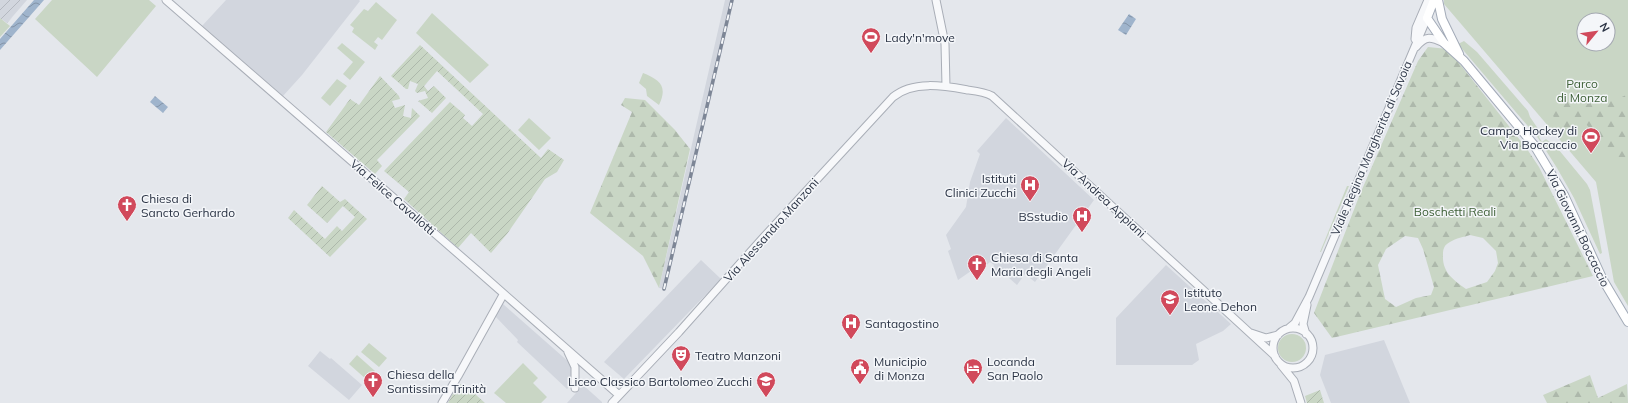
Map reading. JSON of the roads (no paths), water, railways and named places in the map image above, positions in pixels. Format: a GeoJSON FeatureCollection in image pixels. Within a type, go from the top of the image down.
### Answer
{"type":"FeatureCollection","features":[{"type":"Feature","properties":{"kind":"main road","name":"Viale Regina Margherita di Savoia"},"geometry":{"type":"LineString","coordinates":[[1427,18],[1434,0]]}},
{"type":"Feature","properties":{"kind":"main road","name":"Via Giovanni Boccaccio"},"geometry":{"type":"LineString","coordinates":[[1438,0],[1442,19],[1464,61]]}},
{"type":"Feature","properties":{"kind":"main road"},"geometry":{"type":"LineString","coordinates":[[1427,18],[1448,33]]}},
{"type":"Feature","properties":{"kind":"main road","name":"Via Giovanni Boccaccio"},"geometry":{"type":"LineString","coordinates":[[1427,18],[1444,43],[1464,61],[1526,134],[1564,195],[1603,280],[1628,322]]}},
{"type":"Feature","properties":{"kind":"street","name":"Via Felice Cavallotti"},"geometry":{"type":"LineString","coordinates":[[166,0],[619,395]]}},
{"type":"Feature","properties":{"kind":"street"},"geometry":{"type":"LineString","coordinates":[[936,0],[946,49],[946,86]]}},
{"type":"Feature","properties":{"kind":"street"},"geometry":{"type":"LineString","coordinates":[[1415,43],[1416,28],[1428,0]]}},
{"type":"Feature","properties":{"kind":"street","name":"Viale Regina Margherita di Savoia"},"geometry":{"type":"LineString","coordinates":[[1289,328],[1295,323],[1309,297],[1415,43],[1427,18]]}},
{"type":"Feature","properties":{"kind":"street","name":"Via Giovanni Boccaccio"},"geometry":{"type":"LineString","coordinates":[[1412,52],[1425,38],[1431,38],[1444,43]]}},
{"type":"Feature","properties":{"kind":"street","name":"Via Andrea Appiani"},"geometry":{"type":"LineString","coordinates":[[946,86],[984,92],[992,96],[1251,333],[1277,359],[1294,381]]}},
{"type":"Feature","properties":{"kind":"street","name":"Via Alessandro Manzoni"},"geometry":{"type":"LineString","coordinates":[[612,403],[679,332],[761,240],[893,97],[914,87],[946,86]]}},
{"type":"Feature","properties":{"kind":"street"},"geometry":{"type":"LineString","coordinates":[[442,403],[503,294]]}},
{"type":"Feature","properties":{"kind":"street","name":"Viale Regina Margherita di Savoia"},"geometry":{"type":"LineString","coordinates":[[1306,334],[1304,322],[1309,297]]}},
{"type":"Feature","properties":{"kind":"street"},"geometry":{"type":"LineString","coordinates":[[1251,333],[1266,338],[1278,335],[1289,328],[1298,329],[1306,334],[1312,342],[1312,351],[1308,360],[1302,365],[1294,381],[1301,403]]}},
{"type":"Feature","properties":{"kind":"street"},"geometry":{"type":"LineString","coordinates":[[1278,335],[1273,344],[1277,359],[1290,367],[1302,365]]}},
{"type":"Feature","properties":{"kind":"street"},"geometry":{"type":"LineString","coordinates":[[567,350],[575,367],[575,388]]}},
{"type":"Feature","properties":{"kind":"water"},"geometry":{"type":"Polygon","coordinates":[[[34,0],[44,0],[0,50],[0,39],[34,0]]]}},
{"type":"Feature","properties":{"kind":"water"},"geometry":{"type":"Polygon","coordinates":[[[1129,14],[1136,19],[1126,35],[1118,30],[1129,14]]]}},
{"type":"Feature","properties":{"kind":"water"},"geometry":{"type":"Polygon","coordinates":[[[155,96],[168,107],[163,113],[150,102],[155,96]]]}},
{"type":"Feature","properties":{"kind":"railway"},"geometry":{"type":"LineString","coordinates":[[664,289],[732,0]]}},
{"type":"Feature","properties":{"kind":"place","name":"Lady'n'move"},"geometry":{"type":"Point","coordinates":[871,54]}},
{"type":"Feature","properties":{"kind":"place","name":"Campo Hockey di Via Boccaccio"},"geometry":{"type":"Point","coordinates":[1591,154]}},
{"type":"Feature","properties":{"kind":"place","name":"Istituti Clinici Zucchi"},"geometry":{"type":"Point","coordinates":[1030,202]}},
{"type":"Feature","properties":{"kind":"place","name":"Chiesa di Sancto Gerhardo"},"geometry":{"type":"Point","coordinates":[127,222]}},
{"type":"Feature","properties":{"kind":"place","name":"BSstudio"},"geometry":{"type":"Point","coordinates":[1082,233]}},
{"type":"Feature","properties":{"kind":"place","name":"Chiesa di Santa Maria degli Angeli"},"geometry":{"type":"Point","coordinates":[977,281]}},
{"type":"Feature","properties":{"kind":"place","name":"Istituto Leone Dehon"},"geometry":{"type":"Point","coordinates":[1170,316]}},
{"type":"Feature","properties":{"kind":"place","name":"Santagostino"},"geometry":{"type":"Point","coordinates":[851,340]}},
{"type":"Feature","properties":{"kind":"place","name":"Teatro Manzoni"},"geometry":{"type":"Point","coordinates":[681,372]}},
{"type":"Feature","properties":{"kind":"place","name":"Municipio di Monza"},"geometry":{"type":"Point","coordinates":[860,385]}},
{"type":"Feature","properties":{"kind":"place","name":"Locanda San Paolo"},"geometry":{"type":"Point","coordinates":[973,385]}},
{"type":"Feature","properties":{"kind":"place","name":"Chiesa della Santissima Trinità"},"geometry":{"type":"Point","coordinates":[373,398]}},
{"type":"Feature","properties":{"kind":"place","name":"Liceo Classico Bartolomeo Zucchi"},"geometry":{"type":"Point","coordinates":[766,398]}},
{"type":"Feature","properties":{"kind":"park label","name":"Parco di Monza"},"geometry":{"type":"Point","coordinates":[1582,90]}},
{"type":"Feature","properties":{"kind":"park label","name":"Boschetti Reali"},"geometry":{"type":"Point","coordinates":[1455,211]}}]}
